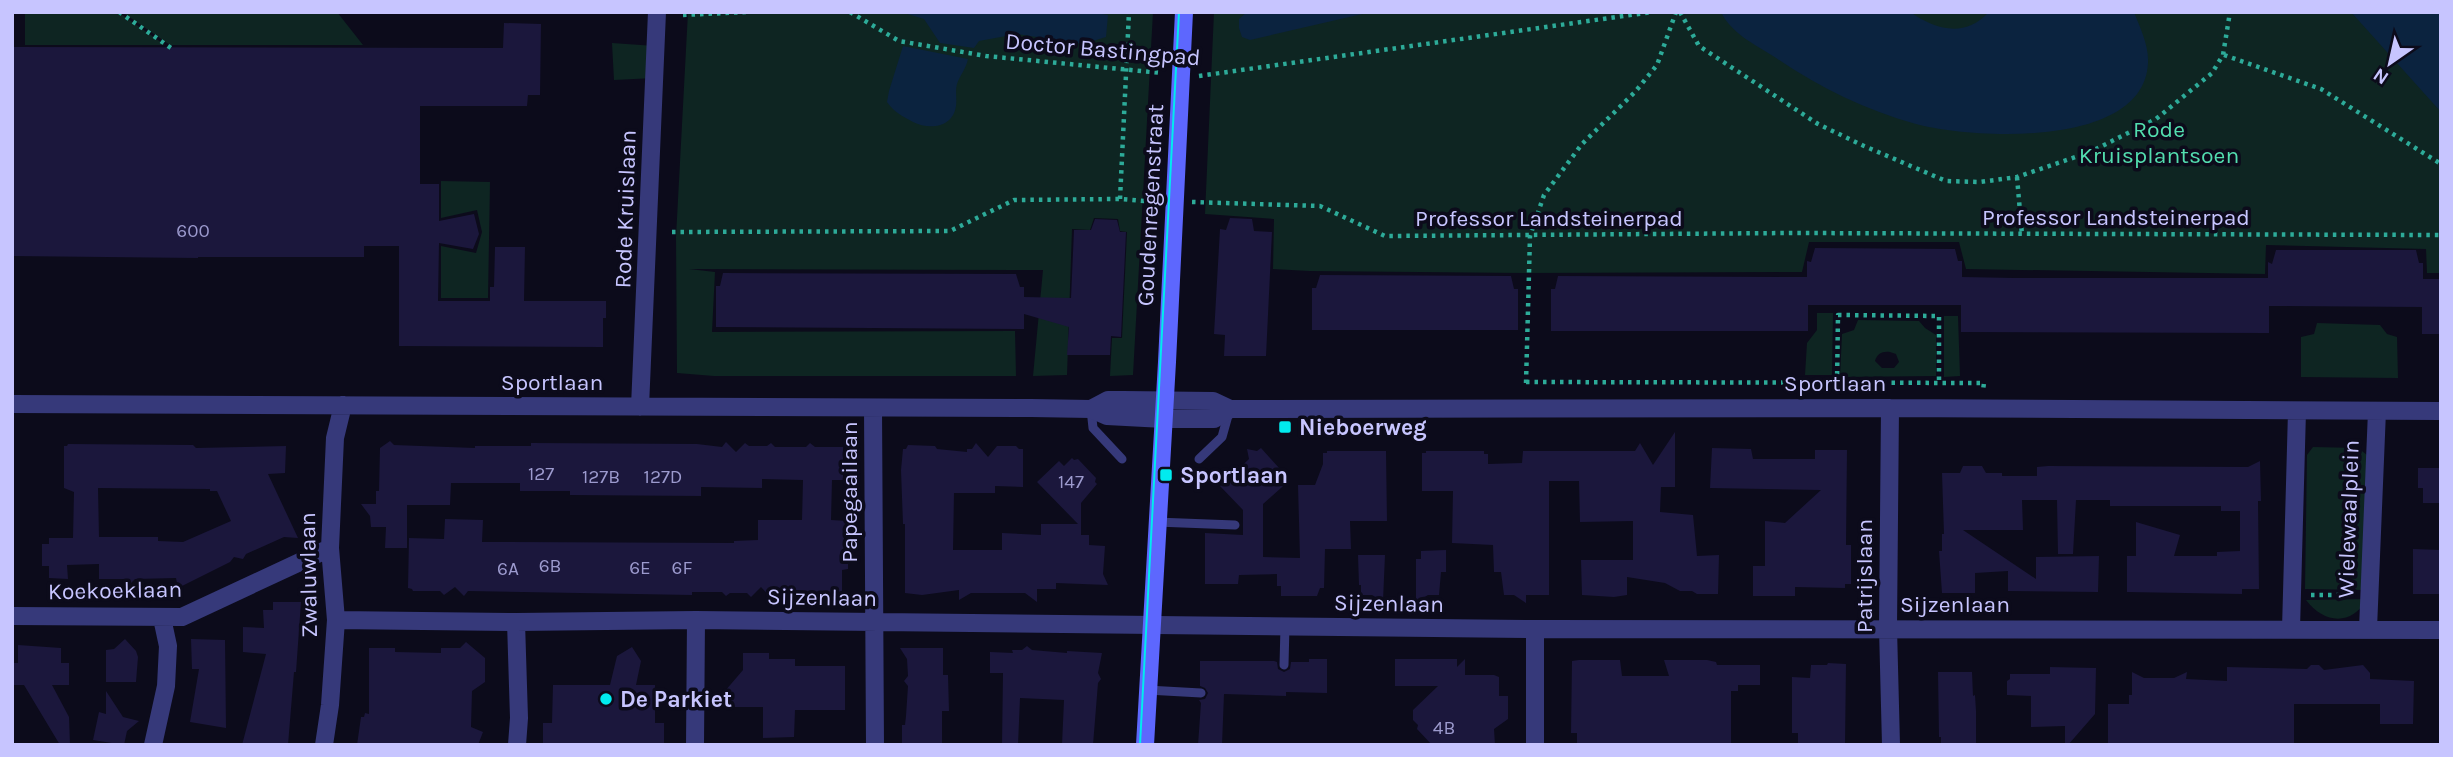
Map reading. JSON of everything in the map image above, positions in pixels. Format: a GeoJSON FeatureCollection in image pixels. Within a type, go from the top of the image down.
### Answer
{"type":"FeatureCollection","features":[{"type":"Feature","properties":{"kind":"street","name":"Rode Kruislaan"},"geometry":{"type":"LineString","coordinates":[[640,407],[657,12]]}},
{"type":"Feature","properties":{"kind":"street","name":"Goudenregenstraat"},"geometry":{"type":"LineString","coordinates":[[1164,419],[1184,12]]}},
{"type":"Feature","properties":{"kind":"street","name":"Sportlaan"},"geometry":{"type":"LineString","coordinates":[[1091,409],[1108,400],[1165,400],[1213,401],[1230,409],[1525,407],[2441,411]]}},
{"type":"Feature","properties":{"kind":"street","name":"Sportlaan"},"geometry":{"type":"LineString","coordinates":[[12,404],[1091,409],[1107,416],[1164,419],[1214,419],[1230,409]]}},
{"type":"Feature","properties":{"kind":"street","name":"Zwaluwlaan"},"geometry":{"type":"LineString","coordinates":[[324,745],[330,705],[336,620],[330,548],[335,438],[343,405]]}},
{"type":"Feature","properties":{"kind":"street","name":"Papegaailaan"},"geometry":{"type":"LineString","coordinates":[[873,408],[875,745]]}},
{"type":"Feature","properties":{"kind":"street","name":"Patrijslaan"},"geometry":{"type":"LineString","coordinates":[[1889,408],[1888,628],[1891,745]]}},
{"type":"Feature","properties":{"kind":"street"},"geometry":{"type":"LineString","coordinates":[[2291,629],[2297,411]]}},
{"type":"Feature","properties":{"kind":"street","name":"Wielewaalplein"},"geometry":{"type":"LineString","coordinates":[[2368,629],[2377,411]]}},
{"type":"Feature","properties":{"kind":"street"},"geometry":{"type":"LineString","coordinates":[[1145,745],[1164,419]]}},
{"type":"Feature","properties":{"kind":"street","name":"Koekoeklaan"},"geometry":{"type":"LineString","coordinates":[[12,616],[182,618],[330,548]]}},
{"type":"Feature","properties":{"kind":"street"},"geometry":{"type":"LineString","coordinates":[[153,745],[166,685],[168,646],[162,618]]}},
{"type":"Feature","properties":{"kind":"street","name":"Sijzenlaan"},"geometry":{"type":"LineString","coordinates":[[336,620],[696,620],[1535,629],[2441,630]]}},
{"type":"Feature","properties":{"kind":"street"},"geometry":{"type":"LineString","coordinates":[[695,745],[696,620]]}},
{"type":"Feature","properties":{"kind":"street"},"geometry":{"type":"LineString","coordinates":[[516,622],[519,718],[517,745]]}},
{"type":"Feature","properties":{"kind":"street"},"geometry":{"type":"LineString","coordinates":[[1535,629],[1535,745]]}},
{"type":"Feature","properties":{"kind":"lane"},"geometry":{"type":"LineString","coordinates":[[1091,409],[1093,428],[1122,459]]}},
{"type":"Feature","properties":{"kind":"lane"},"geometry":{"type":"LineString","coordinates":[[1199,458],[1222,437],[1230,409]]}},
{"type":"Feature","properties":{"kind":"lane"},"geometry":{"type":"LineString","coordinates":[[1156,522],[1235,525]]}},
{"type":"Feature","properties":{"kind":"lane"},"geometry":{"type":"LineString","coordinates":[[1284,665],[1285,626]]}},
{"type":"Feature","properties":{"kind":"lane"},"geometry":{"type":"LineString","coordinates":[[1147,690],[1201,692]]}},
{"type":"Feature","properties":{"kind":"path"},"geometry":{"type":"LineString","coordinates":[[120,12],[172,48]]}},
{"type":"Feature","properties":{"kind":"path"},"geometry":{"type":"LineString","coordinates":[[683,15],[746,12]]}},
{"type":"Feature","properties":{"kind":"path","name":"Doctor Bastingpad"},"geometry":{"type":"LineString","coordinates":[[850,12],[899,41],[986,57],[1203,76],[1652,12]]}},
{"type":"Feature","properties":{"kind":"path"},"geometry":{"type":"LineString","coordinates":[[1120,200],[1129,12]]}},
{"type":"Feature","properties":{"kind":"path"},"geometry":{"type":"LineString","coordinates":[[1678,12],[1699,47],[1830,130],[1946,181],[1980,182],[2017,177],[2090,152],[2156,119],[2212,73],[2223,55],[2230,12]]}},
{"type":"Feature","properties":{"kind":"path"},"geometry":{"type":"LineString","coordinates":[[1525,407],[1530,236],[1544,195],[1582,144],[1635,92],[1657,65],[1678,12]]}},
{"type":"Feature","properties":{"kind":"path"},"geometry":{"type":"LineString","coordinates":[[2223,55],[2320,89],[2441,164]]}},
{"type":"Feature","properties":{"kind":"path"},"geometry":{"type":"LineString","coordinates":[[2017,177],[2022,235]]}},
{"type":"Feature","properties":{"kind":"path","name":"Professor Landsteinerpad"},"geometry":{"type":"LineString","coordinates":[[673,232],[950,232],[1014,200],[1120,200],[1320,206],[1385,236],[1791,233],[2441,236]]}},
{"type":"Feature","properties":{"kind":"path"},"geometry":{"type":"LineString","coordinates":[[1837,383],[1838,315],[1939,316],[1939,383]]}},
{"type":"Feature","properties":{"kind":"path"},"geometry":{"type":"LineString","coordinates":[[1526,382],[1983,383],[1983,409]]}},
{"type":"Feature","properties":{"kind":"path"},"geometry":{"type":"LineString","coordinates":[[2292,595],[2370,595]]}},
{"type":"Feature","properties":{"kind":"green space"},"geometry":{"type":"Polygon","coordinates":[[[25,12],[118,12],[165,45],[25,45],[25,12]]]}},
{"type":"Feature","properties":{"kind":"green space"},"geometry":{"type":"Polygon","coordinates":[[[122,12],[337,12],[363,45],[170,45],[122,12]]]}},
{"type":"Feature","properties":{"kind":"green space"},"geometry":{"type":"Polygon","coordinates":[[[688,12],[1153,12],[1133,375],[1110,376],[1112,338],[1122,338],[1127,232],[1120,231],[1118,219],[1094,218],[1090,230],[1072,229],[1067,375],[1033,376],[1043,270],[689,269],[715,272],[712,332],[1015,331],[1016,376],[714,376],[677,373],[676,237],[688,12]]]}},
{"type":"Feature","properties":{"kind":"green space","name":"Rode Kruisplantsoen"},"geometry":{"type":"Polygon","coordinates":[[[1214,12],[2441,12],[2441,273],[2427,273],[2426,249],[2266,245],[2265,274],[1966,269],[1959,242],[1809,242],[1802,272],[1525,273],[1273,269],[1274,219],[1205,214],[1214,12]]]}},
{"type":"Feature","properties":{"kind":"green space"},"geometry":{"type":"Polygon","coordinates":[[[612,43],[655,46],[654,78],[614,80],[612,43]]]}},
{"type":"Feature","properties":{"kind":"green space"},"geometry":{"type":"Polygon","coordinates":[[[441,181],[490,182],[488,298],[441,298],[441,246],[476,253],[482,232],[477,210],[441,218],[441,181]]]}},
{"type":"Feature","properties":{"kind":"green space"},"geometry":{"type":"Polygon","coordinates":[[[1817,313],[1833,313],[1832,375],[1805,375],[1807,343],[1817,330],[1817,313]]]}},
{"type":"Feature","properties":{"kind":"green space"},"geometry":{"type":"Polygon","coordinates":[[[1944,316],[1958,316],[1960,376],[1944,377],[1944,316]]]}},
{"type":"Feature","properties":{"kind":"green space"},"geometry":{"type":"Polygon","coordinates":[[[1858,320],[1919,321],[1936,335],[1936,376],[1840,377],[1842,334],[1854,330],[1858,320]],[[1882,353],[1875,361],[1882,368],[1894,368],[1899,362],[1896,354],[1882,353]]]}},
{"type":"Feature","properties":{"kind":"green space"},"geometry":{"type":"Polygon","coordinates":[[[2317,323],[2380,325],[2387,334],[2397,337],[2398,378],[2301,377],[2301,337],[2314,334],[2317,323]]]}},
{"type":"Feature","properties":{"kind":"green space"},"geometry":{"type":"Polygon","coordinates":[[[2313,447],[2358,448],[2367,455],[2365,590],[2305,589],[2307,455],[2313,447]]]}},
{"type":"Feature","properties":{"kind":"green space"},"geometry":{"type":"Polygon","coordinates":[[[2367,599],[2354,614],[2338,619],[2321,614],[2306,600],[2367,599]]]}},
{"type":"Feature","properties":{"kind":"water"},"geometry":{"type":"Polygon","coordinates":[[[901,12],[1090,12],[1108,15],[1106,37],[1083,44],[1017,34],[979,41],[974,48],[940,43],[924,19],[901,12]]]}},
{"type":"Feature","properties":{"kind":"water"},"geometry":{"type":"Polygon","coordinates":[[[1247,12],[1371,12],[1250,40],[1242,37],[1239,28],[1239,19],[1247,12]]]}},
{"type":"Feature","properties":{"kind":"water"},"geometry":{"type":"Polygon","coordinates":[[[1721,12],[1910,12],[1940,27],[1960,28],[1970,26],[1989,12],[2134,12],[2146,43],[2148,63],[2139,91],[2118,111],[2088,124],[2052,131],[1975,133],[1916,124],[1878,112],[1824,87],[1744,37],[1731,26],[1721,12]]]}},
{"type":"Feature","properties":{"kind":"water"},"geometry":{"type":"Polygon","coordinates":[[[2351,12],[2441,12],[2441,112],[2351,12]]]}},
{"type":"Feature","properties":{"kind":"water"},"geometry":{"type":"Polygon","coordinates":[[[903,46],[968,59],[957,84],[954,113],[945,123],[919,125],[898,114],[887,102],[903,46]]]}},
{"type":"Feature","properties":{"kind":"building"},"geometry":{"type":"Polygon","coordinates":[[[504,23],[541,24],[540,95],[528,95],[527,106],[420,106],[420,184],[439,184],[439,221],[474,214],[479,234],[473,249],[439,243],[438,301],[490,301],[490,287],[494,287],[495,247],[525,247],[524,301],[606,301],[603,347],[399,346],[399,246],[364,246],[364,257],[12,256],[12,47],[503,48],[504,23]]]}},
{"type":"Feature","properties":{"kind":"building"},"geometry":{"type":"Polygon","coordinates":[[[1230,218],[1252,219],[1254,231],[1272,232],[1266,356],[1224,356],[1225,335],[1214,334],[1220,229],[1226,230],[1230,218]]]}},
{"type":"Feature","properties":{"kind":"building"},"geometry":{"type":"Polygon","coordinates":[[[1095,219],[1117,220],[1120,232],[1126,232],[1121,337],[1111,336],[1110,355],[1067,355],[1069,327],[1024,314],[1024,329],[716,327],[716,286],[720,286],[723,273],[1016,274],[1020,287],[1024,287],[1024,297],[1071,298],[1074,230],[1091,230],[1095,219]]]}},
{"type":"Feature","properties":{"kind":"building"},"geometry":{"type":"Polygon","coordinates":[[[1815,248],[1955,249],[1958,261],[1962,261],[1962,277],[2014,278],[2268,278],[2268,262],[2272,264],[2276,250],[2416,250],[2419,263],[2423,263],[2423,279],[2441,279],[2441,334],[2422,334],[2422,307],[2269,306],[2269,333],[1961,332],[1961,305],[1808,305],[1808,331],[1551,331],[1551,289],[1555,289],[1558,276],[1807,277],[1807,261],[1811,262],[1815,248]]]}},
{"type":"Feature","properties":{"kind":"building"},"geometry":{"type":"Polygon","coordinates":[[[1320,275],[1511,276],[1514,289],[1518,289],[1518,330],[1312,330],[1312,288],[1316,288],[1320,275]]]}},
{"type":"Feature","properties":{"kind":"building"},"geometry":{"type":"Polygon","coordinates":[[[1675,432],[1675,487],[1661,487],[1660,512],[1693,515],[1697,556],[1719,555],[1718,594],[1680,591],[1665,583],[1627,577],[1627,595],[1582,595],[1581,560],[1633,560],[1633,521],[1580,522],[1579,481],[1549,481],[1549,595],[1526,595],[1526,603],[1514,595],[1504,595],[1501,572],[1494,572],[1493,545],[1452,543],[1453,491],[1422,491],[1422,453],[1426,451],[1484,451],[1484,454],[1488,454],[1488,464],[1522,463],[1523,451],[1635,451],[1640,443],[1653,465],[1675,432]]]}},
{"type":"Feature","properties":{"kind":"building"},"geometry":{"type":"Polygon","coordinates":[[[390,441],[394,445],[475,448],[531,446],[531,443],[697,444],[722,447],[726,442],[736,452],[745,443],[749,446],[767,446],[771,443],[775,447],[806,447],[810,443],[815,447],[843,447],[843,480],[832,480],[831,520],[848,521],[848,569],[842,570],[842,593],[775,592],[770,597],[761,587],[751,597],[747,593],[730,593],[726,596],[722,592],[692,592],[692,595],[468,591],[464,596],[455,587],[444,595],[440,591],[413,591],[408,588],[409,538],[444,539],[445,519],[483,520],[482,542],[734,543],[758,540],[758,520],[802,520],[803,480],[762,479],[762,488],[701,487],[701,496],[570,495],[570,491],[520,491],[520,483],[451,483],[450,505],[407,505],[407,548],[385,548],[386,527],[371,527],[370,516],[361,504],[376,504],[380,448],[390,441]]]}},
{"type":"Feature","properties":{"kind":"building"},"geometry":{"type":"Polygon","coordinates":[[[976,443],[988,457],[997,446],[1016,446],[1023,449],[1023,487],[995,486],[995,493],[954,493],[953,550],[1002,550],[1002,533],[1041,535],[1041,524],[1078,524],[1037,482],[1059,461],[1064,466],[1072,458],[1078,459],[1096,478],[1097,484],[1081,503],[1081,535],[1089,535],[1089,545],[1105,546],[1103,574],[1108,585],[1056,583],[1056,589],[1037,589],[1037,602],[1025,593],[971,593],[959,600],[959,590],[922,595],[905,593],[905,524],[901,470],[903,449],[908,445],[935,446],[937,449],[967,452],[967,449],[972,449],[976,443]]]}},
{"type":"Feature","properties":{"kind":"building"},"geometry":{"type":"Polygon","coordinates":[[[64,446],[286,446],[285,473],[268,474],[298,538],[284,537],[246,554],[243,559],[234,557],[230,562],[178,588],[176,578],[135,579],[130,584],[126,579],[99,579],[99,564],[67,565],[68,579],[49,578],[49,566],[42,566],[42,544],[49,544],[49,538],[73,538],[74,492],[64,488],[64,446]],[[98,488],[99,537],[158,537],[158,541],[183,542],[231,521],[217,491],[98,488]]]}},
{"type":"Feature","properties":{"kind":"building"},"geometry":{"type":"Polygon","coordinates":[[[1261,448],[1290,480],[1263,504],[1263,557],[1300,558],[1298,485],[1315,485],[1323,464],[1323,453],[1386,451],[1387,521],[1350,521],[1351,549],[1325,549],[1324,588],[1320,588],[1317,596],[1281,596],[1281,586],[1277,586],[1277,574],[1239,575],[1238,584],[1205,584],[1205,533],[1243,535],[1243,510],[1220,486],[1224,483],[1222,471],[1232,475],[1249,459],[1247,449],[1257,451],[1261,448]]]}},
{"type":"Feature","properties":{"kind":"building"},"geometry":{"type":"Polygon","coordinates":[[[1712,448],[1751,449],[1753,459],[1815,459],[1815,450],[1847,450],[1846,545],[1851,545],[1851,584],[1845,584],[1845,588],[1795,587],[1795,596],[1753,596],[1753,566],[1765,566],[1765,521],[1785,523],[1821,490],[1710,488],[1712,448]]]}},
{"type":"Feature","properties":{"kind":"building"},"geometry":{"type":"Polygon","coordinates":[[[2260,461],[2259,589],[2242,589],[2242,594],[2127,592],[2127,556],[2136,556],[2136,522],[2180,535],[2174,556],[2217,556],[2217,552],[2240,551],[2240,511],[2221,511],[2221,506],[2110,506],[2110,500],[2076,500],[2073,554],[2058,554],[2057,500],[2022,500],[2023,530],[1963,530],[2036,579],[2036,557],[2099,556],[2098,592],[2008,591],[2008,571],[1975,573],[1975,593],[1942,593],[1939,551],[1942,551],[1944,534],[1942,473],[1960,473],[1963,466],[1982,466],[1986,473],[2002,473],[2002,476],[2037,476],[2037,467],[2048,466],[2248,467],[2260,461]]]}},
{"type":"Feature","properties":{"kind":"building"},"geometry":{"type":"Polygon","coordinates":[[[2418,468],[2441,468],[2441,503],[2423,503],[2423,488],[2418,488],[2418,468]]]}},
{"type":"Feature","properties":{"kind":"building"},"geometry":{"type":"Polygon","coordinates":[[[2413,549],[2441,550],[2441,594],[2413,594],[2413,549]]]}},
{"type":"Feature","properties":{"kind":"building"},"geometry":{"type":"Polygon","coordinates":[[[1446,550],[1446,572],[1441,572],[1439,595],[1428,595],[1416,602],[1416,559],[1421,559],[1421,551],[1446,550]]]}},
{"type":"Feature","properties":{"kind":"building"},"geometry":{"type":"Polygon","coordinates":[[[1358,555],[1385,555],[1383,601],[1372,595],[1361,595],[1358,555]]]}},
{"type":"Feature","properties":{"kind":"building"},"geometry":{"type":"Polygon","coordinates":[[[273,602],[301,602],[288,745],[242,745],[266,654],[243,652],[243,627],[264,628],[263,610],[273,610],[273,602]]]}},
{"type":"Feature","properties":{"kind":"building"},"geometry":{"type":"Polygon","coordinates":[[[125,639],[138,657],[136,682],[106,682],[106,650],[114,649],[125,639]]]}},
{"type":"Feature","properties":{"kind":"building"},"geometry":{"type":"Polygon","coordinates":[[[191,639],[225,640],[226,728],[190,722],[199,669],[192,669],[191,639]]]}},
{"type":"Feature","properties":{"kind":"building"},"geometry":{"type":"Polygon","coordinates":[[[466,642],[485,658],[485,682],[472,691],[471,727],[483,732],[478,745],[357,745],[361,717],[364,717],[365,713],[369,714],[369,648],[395,648],[395,652],[441,653],[441,648],[460,648],[466,642]]]}},
{"type":"Feature","properties":{"kind":"building"},"geometry":{"type":"Polygon","coordinates":[[[18,645],[61,648],[61,663],[69,663],[69,685],[52,685],[69,717],[70,745],[60,745],[24,685],[12,685],[12,663],[18,663],[18,645]]]}},
{"type":"Feature","properties":{"kind":"building"},"geometry":{"type":"Polygon","coordinates":[[[1027,646],[1032,650],[1102,653],[1093,745],[1062,745],[1064,700],[1020,698],[1018,745],[1002,745],[1003,673],[990,673],[990,652],[1013,653],[1012,650],[1022,650],[1027,646]]]}},
{"type":"Feature","properties":{"kind":"building"},"geometry":{"type":"Polygon","coordinates":[[[632,647],[641,661],[636,685],[655,685],[655,723],[664,723],[664,745],[543,745],[543,723],[552,723],[553,685],[610,685],[617,656],[632,647]]]}},
{"type":"Feature","properties":{"kind":"building"},"geometry":{"type":"Polygon","coordinates":[[[900,648],[943,648],[943,675],[948,675],[949,711],[942,711],[942,745],[902,745],[908,686],[904,681],[908,676],[907,659],[900,648]]]}},
{"type":"Feature","properties":{"kind":"building"},"geometry":{"type":"Polygon","coordinates":[[[743,653],[769,653],[769,659],[795,659],[795,666],[845,666],[845,710],[795,710],[794,737],[763,738],[763,707],[726,707],[719,698],[743,670],[743,653]]]}},
{"type":"Feature","properties":{"kind":"building"},"geometry":{"type":"Polygon","coordinates":[[[1309,659],[1327,659],[1327,693],[1286,692],[1286,696],[1224,694],[1222,745],[1198,745],[1199,700],[1205,699],[1208,693],[1200,686],[1200,661],[1274,661],[1277,662],[1278,669],[1284,672],[1290,669],[1291,662],[1309,662],[1309,659]]]}},
{"type":"Feature","properties":{"kind":"building"},"geometry":{"type":"Polygon","coordinates":[[[1395,659],[1457,659],[1457,667],[1465,659],[1465,675],[1499,677],[1499,696],[1508,696],[1508,719],[1494,729],[1495,745],[1432,745],[1417,729],[1413,710],[1438,686],[1395,686],[1395,659]]]}},
{"type":"Feature","properties":{"kind":"building"},"geometry":{"type":"Polygon","coordinates":[[[1620,660],[1622,676],[1669,676],[1664,660],[1707,660],[1716,662],[1717,665],[1760,665],[1760,685],[1738,685],[1738,691],[1731,691],[1731,745],[1577,745],[1577,733],[1571,733],[1572,661],[1620,660]]]}},
{"type":"Feature","properties":{"kind":"building"},"geometry":{"type":"Polygon","coordinates":[[[1846,664],[1845,745],[1798,745],[1798,733],[1792,733],[1792,677],[1810,678],[1811,665],[1846,664]]]}},
{"type":"Feature","properties":{"kind":"building"},"geometry":{"type":"Polygon","coordinates":[[[2311,665],[2319,665],[2324,670],[2363,665],[2370,673],[2370,679],[2414,681],[2413,724],[2380,724],[2380,704],[2294,704],[2294,744],[2108,745],[2108,704],[2129,704],[2129,695],[2132,695],[2132,672],[2144,678],[2174,678],[2187,672],[2186,679],[2227,681],[2227,667],[2307,669],[2311,665]]]}},
{"type":"Feature","properties":{"kind":"building"},"geometry":{"type":"Polygon","coordinates":[[[2050,667],[2096,668],[2095,714],[2068,745],[2065,745],[2065,726],[2031,727],[2031,696],[2007,695],[2010,674],[2050,674],[2050,667]]]}},
{"type":"Feature","properties":{"kind":"building"},"geometry":{"type":"Polygon","coordinates":[[[1938,672],[1972,672],[1976,745],[1941,745],[1938,672]]]}},
{"type":"Feature","properties":{"kind":"building"},"geometry":{"type":"Polygon","coordinates":[[[106,691],[123,717],[139,721],[127,731],[124,745],[93,740],[99,712],[106,714],[106,691]]]}},
{"type":"Feature","properties":{"kind":"tram line"},"geometry":{"type":"LineString","coordinates":[[1140,745],[1179,12]]}},
{"type":"Feature","properties":{"kind":"place","name":"Nieboerweg"},"geometry":{"type":"Point","coordinates":[1285,427]}},
{"type":"Feature","properties":{"kind":"place","name":"Sportlaan"},"geometry":{"type":"Point","coordinates":[1166,475]}},
{"type":"Feature","properties":{"kind":"place","name":"De Parkiet"},"geometry":{"type":"Point","coordinates":[606,699]}}]}
